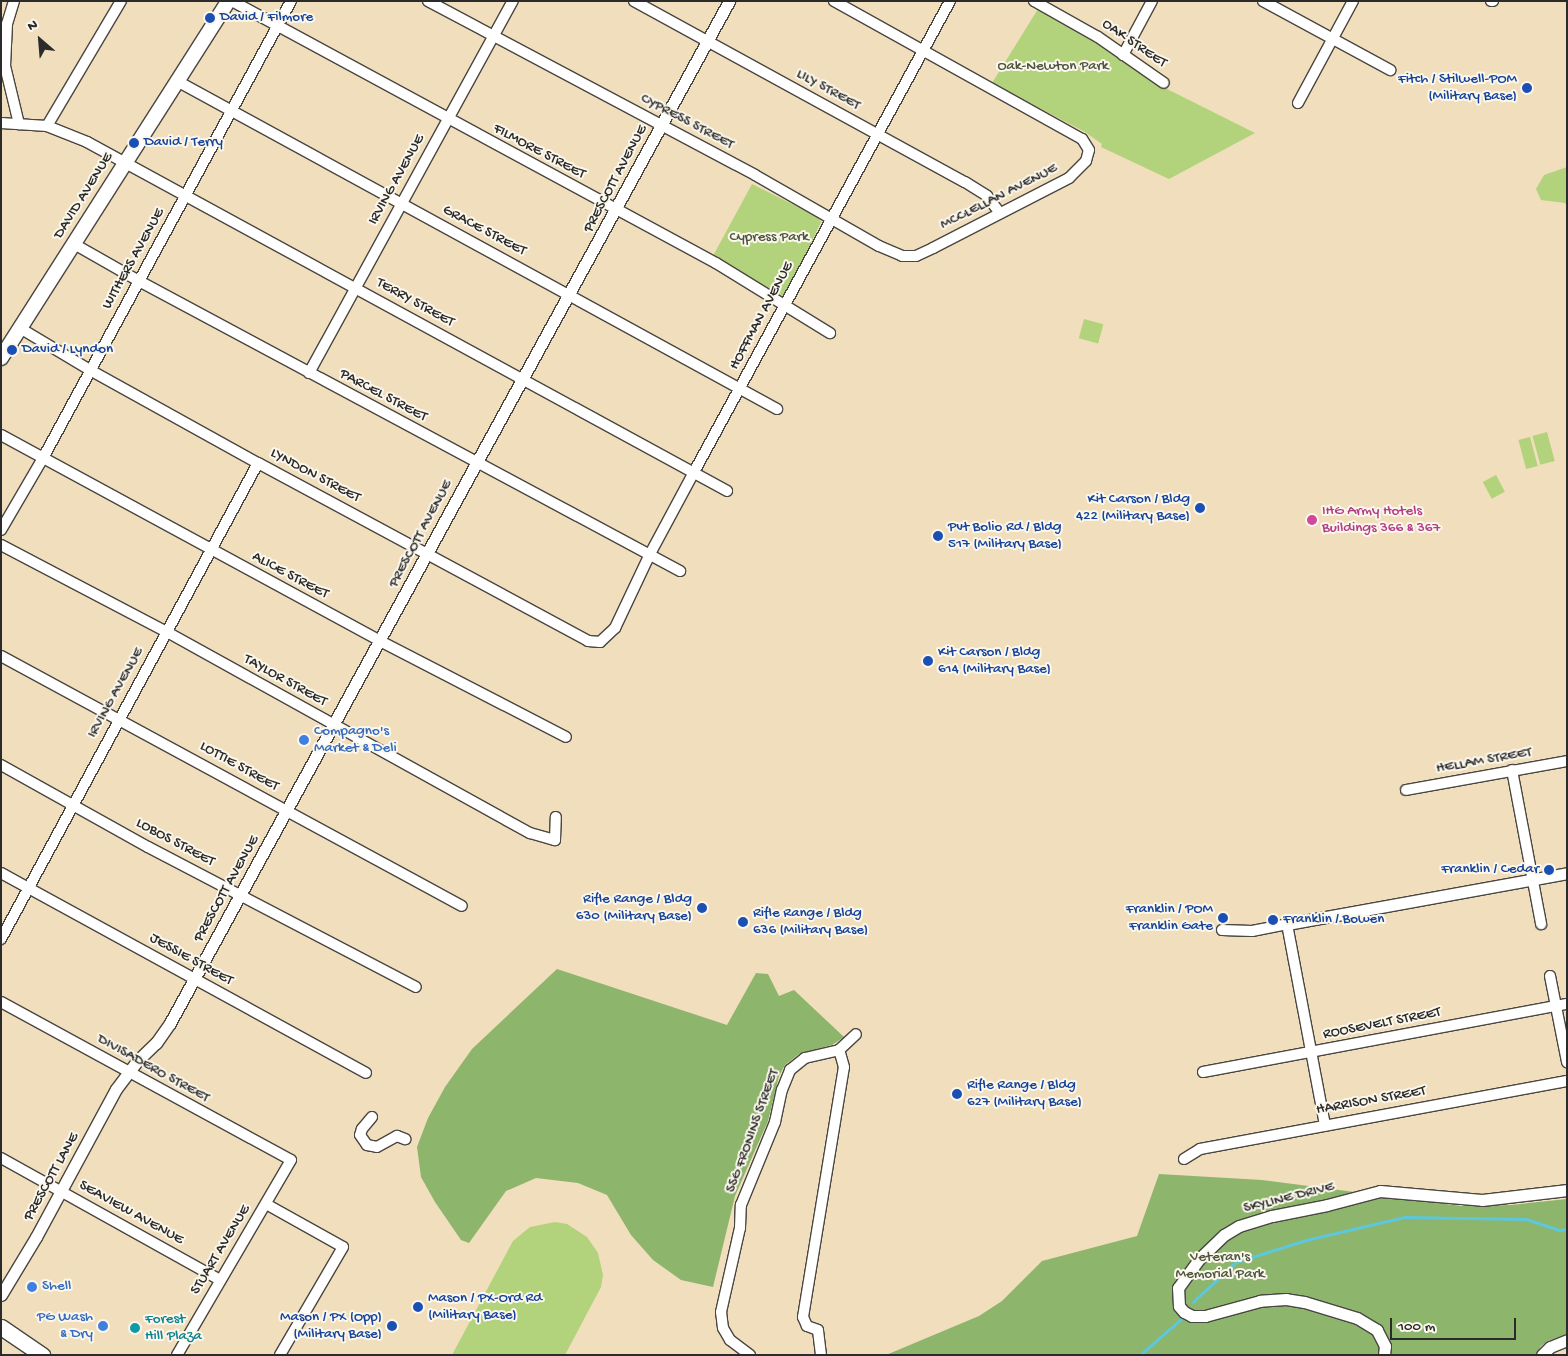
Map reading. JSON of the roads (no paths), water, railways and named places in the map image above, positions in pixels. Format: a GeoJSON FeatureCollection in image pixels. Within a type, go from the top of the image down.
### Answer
{"type":"FeatureCollection","features":[{"type":"Feature","properties":{"kind":"main road","name":"DAVID AVENUE"},"geometry":{"type":"LineString","coordinates":[[1,358],[124,162],[230,1]]}},
{"type":"Feature","properties":{"kind":"main road"},"geometry":{"type":"LineString","coordinates":[[1,1327],[42,1355]]}},
{"type":"Feature","properties":{"kind":"street"},"geometry":{"type":"LineString","coordinates":[[14,1],[6,31],[5,66],[19,124]]}},
{"type":"Feature","properties":{"kind":"street"},"geometry":{"type":"LineString","coordinates":[[47,126],[121,1]]}},
{"type":"Feature","properties":{"kind":"street","name":"FILMORE STREET"},"geometry":{"type":"LineString","coordinates":[[230,1],[616,211],[716,263],[830,333]]}},
{"type":"Feature","properties":{"kind":"street","name":"WITHERS AVENUE"},"geometry":{"type":"LineString","coordinates":[[1,530],[43,458],[291,1]]}},
{"type":"Feature","properties":{"kind":"street","name":"CYPRESS STREET"},"geometry":{"type":"LineString","coordinates":[[428,1],[755,175],[830,219],[902,256],[916,256],[933,248]]}},
{"type":"Feature","properties":{"kind":"street","name":"IRVING AVENUE"},"geometry":{"type":"LineString","coordinates":[[309,373],[513,1]]}},
{"type":"Feature","properties":{"kind":"street","name":"LILY STREET"},"geometry":{"type":"LineString","coordinates":[[634,1],[987,196],[1000,213]]}},
{"type":"Feature","properties":{"kind":"street","name":"PRESCOTT AVENUE"},"geometry":{"type":"LineString","coordinates":[[128,1072],[164,1034],[195,979],[729,1]]}},
{"type":"Feature","properties":{"kind":"street"},"geometry":{"type":"LineString","coordinates":[[834,1],[923,50]]}},
{"type":"Feature","properties":{"kind":"street","name":"HOFFMAN AVENUE"},"geometry":{"type":"LineString","coordinates":[[600,642],[615,628],[650,554],[787,305],[830,219],[950,1]]}},
{"type":"Feature","properties":{"kind":"street","name":"OAK STREET"},"geometry":{"type":"LineString","coordinates":[[1034,1],[1098,37],[1164,83]]}},
{"type":"Feature","properties":{"kind":"street"},"geometry":{"type":"LineString","coordinates":[[1122,54],[1152,1]]}},
{"type":"Feature","properties":{"kind":"street"},"geometry":{"type":"LineString","coordinates":[[1263,1],[1390,70]]}},
{"type":"Feature","properties":{"kind":"street"},"geometry":{"type":"LineString","coordinates":[[1298,103],[1353,1]]}},
{"type":"Feature","properties":{"kind":"street","name":"MCCLELLAN AVENUE"},"geometry":{"type":"LineString","coordinates":[[923,50],[1041,114],[1082,139],[1087,144],[1088,155],[1080,170],[1069,178],[933,248]]}},
{"type":"Feature","properties":{"kind":"street","name":"GRACE STREET"},"geometry":{"type":"LineString","coordinates":[[176,81],[777,409]]}},
{"type":"Feature","properties":{"kind":"street","name":"TERRY STREET"},"geometry":{"type":"LineString","coordinates":[[1,123],[47,126],[86,142],[185,197],[356,287],[727,491]]}},
{"type":"Feature","properties":{"kind":"street","name":"PARCEL STREET"},"geometry":{"type":"LineString","coordinates":[[74,244],[309,373],[680,571]]}},
{"type":"Feature","properties":{"kind":"street","name":"LYNDON STREET"},"geometry":{"type":"LineString","coordinates":[[20,328],[90,370],[258,463],[588,641],[600,642]]}},
{"type":"Feature","properties":{"kind":"street","name":"ALICE STREET"},"geometry":{"type":"LineString","coordinates":[[1,435],[380,641],[566,737]]}},
{"type":"Feature","properties":{"kind":"street","name":"IRVING AVENUE"},"geometry":{"type":"LineString","coordinates":[[1,939],[258,463]]}},
{"type":"Feature","properties":{"kind":"street","name":"TAYLOR STREET"},"geometry":{"type":"LineString","coordinates":[[1,545],[167,632],[530,833],[555,840],[556,817]]}},
{"type":"Feature","properties":{"kind":"street","name":"LOTTIE STREET"},"geometry":{"type":"LineString","coordinates":[[1,656],[120,718],[462,906]]}},
{"type":"Feature","properties":{"kind":"street","name":"HELLAM STREET"},"geometry":{"type":"LineString","coordinates":[[1406,790],[1567,761]]}},
{"type":"Feature","properties":{"kind":"street","name":"LOBOS STREET"},"geometry":{"type":"LineString","coordinates":[[1,764],[148,847],[416,987]]}},
{"type":"Feature","properties":{"kind":"street"},"geometry":{"type":"LineString","coordinates":[[1512,770],[1532,868],[1531,880],[1541,924]]}},
{"type":"Feature","properties":{"kind":"street","name":"JESSIE STREET"},"geometry":{"type":"LineString","coordinates":[[1,873],[366,1073]]}},
{"type":"Feature","properties":{"kind":"street"},"geometry":{"type":"LineString","coordinates":[[1222,930],[1252,931],[1567,873]]}},
{"type":"Feature","properties":{"kind":"street"},"geometry":{"type":"LineString","coordinates":[[1287,924],[1325,1125]]}},
{"type":"Feature","properties":{"kind":"street"},"geometry":{"type":"LineString","coordinates":[[1550,976],[1562,1005],[1567,1062]]}},
{"type":"Feature","properties":{"kind":"street","name":"DIVISADERO STREET"},"geometry":{"type":"LineString","coordinates":[[1,1002],[291,1160]]}},
{"type":"Feature","properties":{"kind":"street","name":"ROOSEVELT STREET"},"geometry":{"type":"LineString","coordinates":[[1203,1072],[1562,1005]]}},
{"type":"Feature","properties":{"kind":"street"},"geometry":{"type":"LineString","coordinates":[[821,1355],[818,1330],[807,1326],[803,1317],[844,1067],[839,1050],[856,1034]]}},
{"type":"Feature","properties":{"kind":"street","name":"SSG FRONINS STREET"},"geometry":{"type":"LineString","coordinates":[[750,1355],[730,1340],[722,1321],[722,1306],[740,1228],[741,1205],[775,1122],[782,1090],[790,1070],[805,1058],[839,1050]]}},
{"type":"Feature","properties":{"kind":"street","name":"PRESCOTT LANE"},"geometry":{"type":"LineString","coordinates":[[1,1295],[62,1191],[116,1089],[128,1072]]}},
{"type":"Feature","properties":{"kind":"street","name":"HARRISON STREET"},"geometry":{"type":"LineString","coordinates":[[1184,1159],[1200,1149],[1567,1080]]}},
{"type":"Feature","properties":{"kind":"street"},"geometry":{"type":"LineString","coordinates":[[372,1117],[362,1129],[360,1135],[366,1145],[376,1147],[397,1136],[405,1139]]}},
{"type":"Feature","properties":{"kind":"street","name":"SEAVIEW AVENUE"},"geometry":{"type":"LineString","coordinates":[[1,1158],[220,1280]]}},
{"type":"Feature","properties":{"kind":"street","name":"STUART AVENUE"},"geometry":{"type":"LineString","coordinates":[[177,1355],[291,1160]]}},
{"type":"Feature","properties":{"kind":"street","name":"SKYLINE DRIVE"},"geometry":{"type":"LineString","coordinates":[[1384,1355],[1385,1346],[1377,1330],[1357,1318],[1286,1299],[1260,1301],[1205,1316],[1192,1316],[1184,1312],[1179,1306],[1178,1288],[1198,1259],[1224,1235],[1239,1226],[1272,1216],[1327,1206],[1380,1191],[1482,1200],[1567,1190]]}},
{"type":"Feature","properties":{"kind":"street"},"geometry":{"type":"LineString","coordinates":[[266,1204],[343,1247],[280,1355]]}},
{"type":"Feature","properties":{"kind":"street"},"geometry":{"type":"LineString","coordinates":[[1542,1355],[1550,1347],[1567,1340]]}},
{"type":"Feature","properties":{"kind":"waterway"},"geometry":{"type":"LineString","coordinates":[[1193,1302],[1236,1262],[1306,1240],[1405,1217],[1526,1219],[1559,1230],[1567,1229]]}},
{"type":"Feature","properties":{"kind":"waterway"},"geometry":{"type":"LineString","coordinates":[[1140,1355],[1181,1319]]}},
{"type":"Feature","properties":{"kind":"place","name":"David / Filmore"},"geometry":{"type":"Point","coordinates":[210,18]}},
{"type":"Feature","properties":{"kind":"place","name":"Fitch / Stilwell-POM (Military Base)"},"geometry":{"type":"Point","coordinates":[1527,88]}},
{"type":"Feature","properties":{"kind":"place","name":"David / Terry"},"geometry":{"type":"Point","coordinates":[134,143]}},
{"type":"Feature","properties":{"kind":"place","name":"David / Lyndon"},"geometry":{"type":"Point","coordinates":[12,350]}},
{"type":"Feature","properties":{"kind":"place","name":"Kit Carson / Bldg 422 (Military Base)"},"geometry":{"type":"Point","coordinates":[1200,508]}},
{"type":"Feature","properties":{"kind":"place","name":"IHG Army Hotels Buildings 366 & 367"},"geometry":{"type":"Point","coordinates":[1312,520]}},
{"type":"Feature","properties":{"kind":"place","name":"Pvt Bolio Rd / Bldg 517 (Military Base)"},"geometry":{"type":"Point","coordinates":[938,536]}},
{"type":"Feature","properties":{"kind":"place","name":"Kit Carson / Bldg 614 (Military Base)"},"geometry":{"type":"Point","coordinates":[928,661]}},
{"type":"Feature","properties":{"kind":"place","name":"Compagno's Market & Deli"},"geometry":{"type":"Point","coordinates":[304,740]}},
{"type":"Feature","properties":{"kind":"place","name":"Franklin / Cedar"},"geometry":{"type":"Point","coordinates":[1549,870]}},
{"type":"Feature","properties":{"kind":"place","name":"Rifle Range / Bldg 630 (Military Base)"},"geometry":{"type":"Point","coordinates":[702,908]}},
{"type":"Feature","properties":{"kind":"place","name":"Franklin / POM Franklin Gate"},"geometry":{"type":"Point","coordinates":[1223,918]}},
{"type":"Feature","properties":{"kind":"place","name":"Franklin / Bowen"},"geometry":{"type":"Point","coordinates":[1273,920]}},
{"type":"Feature","properties":{"kind":"place","name":"Rifle Range / Bldg 636 (Military Base)"},"geometry":{"type":"Point","coordinates":[743,922]}},
{"type":"Feature","properties":{"kind":"place","name":"Rifle Range / Bldg 627 (Military Base)"},"geometry":{"type":"Point","coordinates":[957,1094]}},
{"type":"Feature","properties":{"kind":"place","name":"Shell"},"geometry":{"type":"Point","coordinates":[32,1287]}},
{"type":"Feature","properties":{"kind":"place","name":"Mason / PX-Ord Rd (Military Base)"},"geometry":{"type":"Point","coordinates":[418,1307]}},
{"type":"Feature","properties":{"kind":"place","name":"PG Wash & Dry"},"geometry":{"type":"Point","coordinates":[103,1326]}},
{"type":"Feature","properties":{"kind":"place","name":"Mason / PX (Opp) (Military Base)"},"geometry":{"type":"Point","coordinates":[392,1326]}},
{"type":"Feature","properties":{"kind":"place","name":"Forest Hill Plaza"},"geometry":{"type":"Point","coordinates":[135,1328]}},
{"type":"Feature","properties":{"kind":"park label","name":"Oak-Newton Park"},"geometry":{"type":"Point","coordinates":[1053,67]}},
{"type":"Feature","properties":{"kind":"park label","name":"Cypress Park"},"geometry":{"type":"Point","coordinates":[769,238]}},
{"type":"Feature","properties":{"kind":"park label","name":"Veteran's Memorial Park"},"geometry":{"type":"Point","coordinates":[1220,1266]}}]}
